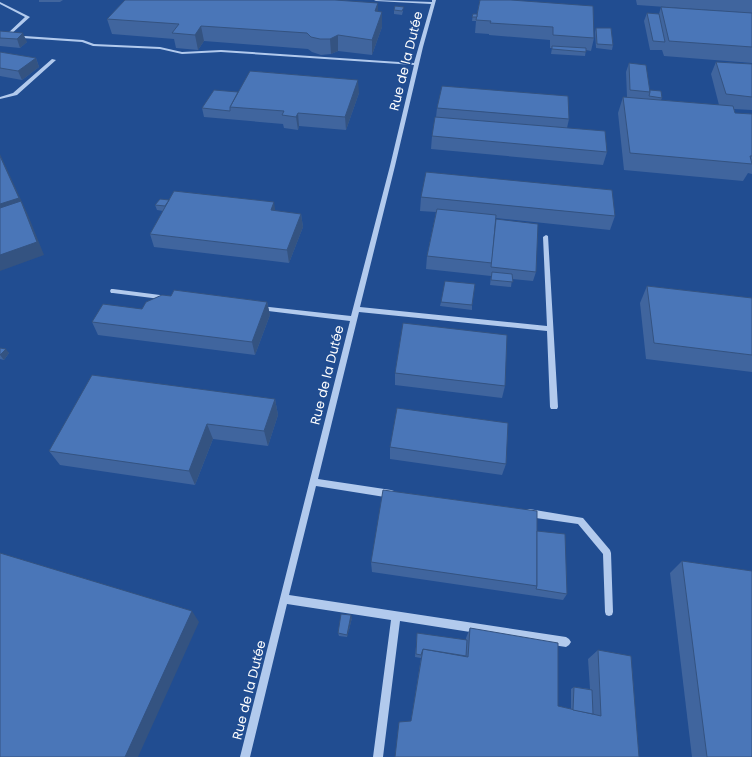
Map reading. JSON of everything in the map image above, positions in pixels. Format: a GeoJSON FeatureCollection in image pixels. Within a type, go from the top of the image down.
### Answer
{"type":"FeatureCollection","features":[{"type":"Feature","properties":{"kind":"street"},"geometry":{"type":"LineString","coordinates":[[376,0],[433,2]]}},
{"type":"Feature","properties":{"kind":"street","name":"Rue de la Dutée"},"geometry":{"type":"LineString","coordinates":[[245,757],[312,482],[399,144],[433,2]]}},
{"type":"Feature","properties":{"kind":"street"},"geometry":{"type":"LineString","coordinates":[[0,3],[28,17],[7,36],[83,41],[93,45],[160,48],[169,52],[197,54],[221,51],[417,64]]}},
{"type":"Feature","properties":{"kind":"street"},"geometry":{"type":"LineString","coordinates":[[0,98],[15,94],[54,60]]}},
{"type":"Feature","properties":{"kind":"street"},"geometry":{"type":"LineString","coordinates":[[546,237],[554,407]]}},
{"type":"Feature","properties":{"kind":"street"},"geometry":{"type":"LineString","coordinates":[[113,291],[176,298]]}},
{"type":"Feature","properties":{"kind":"street"},"geometry":{"type":"LineString","coordinates":[[254,308],[353,319]]}},
{"type":"Feature","properties":{"kind":"street"},"geometry":{"type":"LineString","coordinates":[[356,309],[550,329]]}},
{"type":"Feature","properties":{"kind":"street"},"geometry":{"type":"LineString","coordinates":[[312,482],[402,495]]}},
{"type":"Feature","properties":{"kind":"street"},"geometry":{"type":"LineString","coordinates":[[518,512],[580,520],[607,553],[609,612]]}},
{"type":"Feature","properties":{"kind":"street"},"geometry":{"type":"LineString","coordinates":[[284,599],[566,642]]}},
{"type":"Feature","properties":{"kind":"street"},"geometry":{"type":"LineString","coordinates":[[378,757],[396,616]]}},
{"type":"Feature","properties":{"kind":"building"},"geometry":{"type":"Polygon","coordinates":[[[125,0],[335,0],[378,3],[375,11],[382,12],[372,40],[338,35],[330,39],[320,39],[311,37],[307,33],[201,26],[195,35],[172,33],[179,24],[107,19],[125,0]]]}},
{"type":"Feature","properties":{"kind":"building"},"geometry":{"type":"Polygon","coordinates":[[[480,0],[511,0],[593,6],[594,38],[553,35],[553,27],[490,23],[491,21],[476,20],[480,0]]]}},
{"type":"Feature","properties":{"kind":"building"},"geometry":{"type":"Polygon","coordinates":[[[395,6],[404,7],[402,11],[394,10],[395,6]]]}},
{"type":"Feature","properties":{"kind":"building"},"geometry":{"type":"Polygon","coordinates":[[[661,7],[752,13],[752,47],[669,41],[661,7]]]}},
{"type":"Feature","properties":{"kind":"building"},"geometry":{"type":"Polygon","coordinates":[[[647,13],[659,14],[665,42],[653,41],[647,13]]]}},
{"type":"Feature","properties":{"kind":"building"},"geometry":{"type":"Polygon","coordinates":[[[473,14],[477,14],[477,17],[472,17],[473,14]]]}},
{"type":"Feature","properties":{"kind":"building"},"geometry":{"type":"Polygon","coordinates":[[[596,28],[611,28],[613,45],[597,44],[596,28]]]}},
{"type":"Feature","properties":{"kind":"building"},"geometry":{"type":"Polygon","coordinates":[[[0,31],[23,33],[17,39],[0,38],[0,31]]]}},
{"type":"Feature","properties":{"kind":"building"},"geometry":{"type":"Polygon","coordinates":[[[552,46],[586,48],[586,52],[552,49],[552,46]]]}},
{"type":"Feature","properties":{"kind":"building"},"geometry":{"type":"Polygon","coordinates":[[[0,52],[36,58],[18,71],[0,68],[0,52]]]}},
{"type":"Feature","properties":{"kind":"building"},"geometry":{"type":"Polygon","coordinates":[[[716,62],[752,64],[752,97],[726,94],[716,62]]]}},
{"type":"Feature","properties":{"kind":"building"},"geometry":{"type":"Polygon","coordinates":[[[629,63],[646,65],[650,92],[630,90],[629,63]]]}},
{"type":"Feature","properties":{"kind":"building"},"geometry":{"type":"Polygon","coordinates":[[[250,71],[358,80],[345,117],[298,113],[296,117],[282,115],[284,111],[230,107],[250,71]]]}},
{"type":"Feature","properties":{"kind":"building"},"geometry":{"type":"Polygon","coordinates":[[[442,86],[568,96],[569,119],[437,108],[442,86]]]}},
{"type":"Feature","properties":{"kind":"building"},"geometry":{"type":"Polygon","coordinates":[[[214,90],[238,92],[230,107],[230,111],[202,108],[214,90]]]}},
{"type":"Feature","properties":{"kind":"building"},"geometry":{"type":"Polygon","coordinates":[[[650,90],[661,91],[662,98],[649,96],[650,90]]]}},
{"type":"Feature","properties":{"kind":"building"},"geometry":{"type":"Polygon","coordinates":[[[623,97],[733,106],[735,113],[752,114],[752,156],[750,156],[752,164],[630,153],[623,97]]]}},
{"type":"Feature","properties":{"kind":"building"},"geometry":{"type":"Polygon","coordinates":[[[435,117],[605,131],[607,152],[432,136],[435,117]]]}},
{"type":"Feature","properties":{"kind":"building"},"geometry":{"type":"Polygon","coordinates":[[[0,156],[19,198],[0,204],[0,156]]]}},
{"type":"Feature","properties":{"kind":"building"},"geometry":{"type":"Polygon","coordinates":[[[426,172],[612,190],[615,216],[421,197],[426,172]]]}},
{"type":"Feature","properties":{"kind":"building"},"geometry":{"type":"Polygon","coordinates":[[[174,191],[274,202],[271,210],[301,214],[287,250],[150,234],[174,191]]]}},
{"type":"Feature","properties":{"kind":"building"},"geometry":{"type":"Polygon","coordinates":[[[160,199],[169,200],[165,206],[155,205],[160,199]]]}},
{"type":"Feature","properties":{"kind":"building"},"geometry":{"type":"Polygon","coordinates":[[[21,201],[37,242],[0,255],[0,208],[21,201]]]}},
{"type":"Feature","properties":{"kind":"building"},"geometry":{"type":"Polygon","coordinates":[[[437,209],[496,215],[492,263],[427,256],[437,209]]]}},
{"type":"Feature","properties":{"kind":"building"},"geometry":{"type":"Polygon","coordinates":[[[496,219],[538,224],[536,272],[491,267],[496,219]]]}},
{"type":"Feature","properties":{"kind":"building"},"geometry":{"type":"Polygon","coordinates":[[[492,272],[512,274],[513,282],[491,280],[492,272]]]}},
{"type":"Feature","properties":{"kind":"building"},"geometry":{"type":"Polygon","coordinates":[[[445,281],[475,284],[472,305],[441,302],[445,281]]]}},
{"type":"Feature","properties":{"kind":"building"},"geometry":{"type":"Polygon","coordinates":[[[647,286],[752,298],[752,355],[654,343],[647,286]]]}},
{"type":"Feature","properties":{"kind":"building"},"geometry":{"type":"Polygon","coordinates":[[[174,290],[267,302],[252,342],[92,322],[103,304],[142,309],[146,302],[162,295],[171,296],[174,290]]]}},
{"type":"Feature","properties":{"kind":"building"},"geometry":{"type":"Polygon","coordinates":[[[403,323],[507,335],[505,386],[395,373],[403,323]]]}},
{"type":"Feature","properties":{"kind":"building"},"geometry":{"type":"Polygon","coordinates":[[[0,348],[6,349],[0,355],[0,348]]]}},
{"type":"Feature","properties":{"kind":"building"},"geometry":{"type":"Polygon","coordinates":[[[92,375],[275,399],[264,431],[207,424],[189,471],[49,451],[92,375]]]}},
{"type":"Feature","properties":{"kind":"building"},"geometry":{"type":"Polygon","coordinates":[[[397,408],[508,423],[506,464],[390,447],[397,408]]]}},
{"type":"Feature","properties":{"kind":"building"},"geometry":{"type":"Polygon","coordinates":[[[383,490],[537,511],[537,586],[371,562],[383,490]]]}},
{"type":"Feature","properties":{"kind":"building"},"geometry":{"type":"Polygon","coordinates":[[[537,531],[565,534],[567,594],[536,589],[537,531]]]}},
{"type":"Feature","properties":{"kind":"building"},"geometry":{"type":"Polygon","coordinates":[[[0,553],[192,611],[125,757],[0,757],[0,553]]]}},
{"type":"Feature","properties":{"kind":"building"},"geometry":{"type":"Polygon","coordinates":[[[682,561],[752,571],[752,757],[707,757],[682,561]]]}},
{"type":"Feature","properties":{"kind":"building"},"geometry":{"type":"Polygon","coordinates":[[[341,614],[351,615],[347,635],[338,633],[341,614]]]}},
{"type":"Feature","properties":{"kind":"building"},"geometry":{"type":"Polygon","coordinates":[[[470,628],[558,643],[558,706],[601,716],[598,650],[631,656],[639,757],[395,757],[399,722],[411,721],[423,649],[468,657],[470,628]]]}},
{"type":"Feature","properties":{"kind":"building"},"geometry":{"type":"Polygon","coordinates":[[[417,633],[467,640],[466,656],[423,649],[421,655],[416,654],[417,633]]]}},
{"type":"Feature","properties":{"kind":"building"},"geometry":{"type":"Polygon","coordinates":[[[574,687],[592,690],[593,714],[573,710],[574,687]]]}}]}
